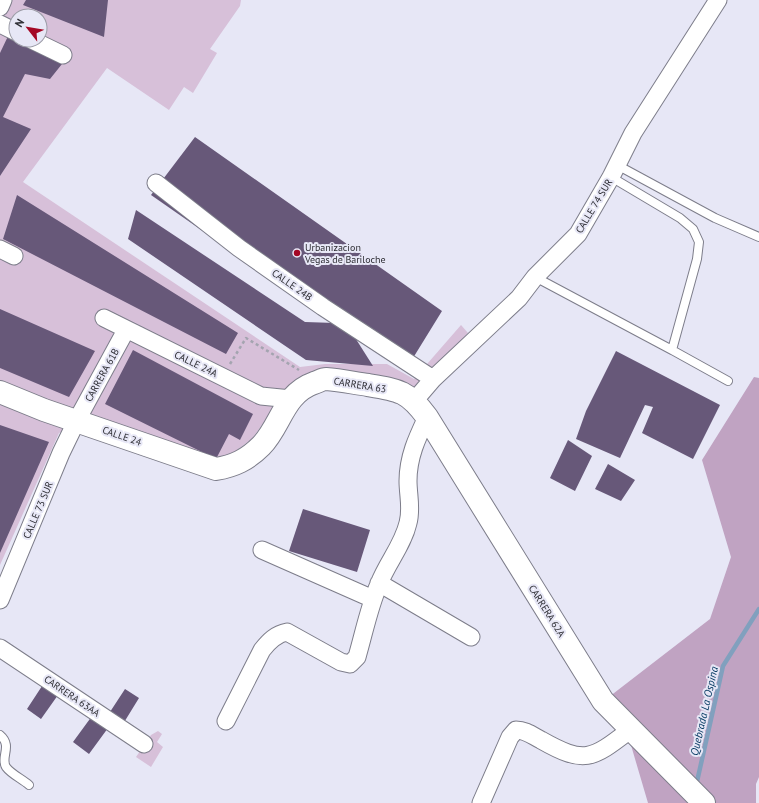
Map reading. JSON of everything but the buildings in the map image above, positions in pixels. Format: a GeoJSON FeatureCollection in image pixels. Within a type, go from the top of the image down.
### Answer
{"type":"FeatureCollection","features":[{"type":"Feature","properties":{"kind":"street"},"geometry":{"type":"LineString","coordinates":[[0,7],[3,0]]}},
{"type":"Feature","properties":{"kind":"street","name":"CALLE 74 SUR"},"geometry":{"type":"LineString","coordinates":[[226,721],[262,650],[269,641],[279,633],[288,632],[341,662],[350,664],[357,657],[379,583],[402,540],[408,523],[409,464],[421,408],[433,380],[519,298],[535,277],[578,234],[614,171],[633,133],[718,0]]}},
{"type":"Feature","properties":{"kind":"street"},"geometry":{"type":"LineString","coordinates":[[48,48],[63,55]]}},
{"type":"Feature","properties":{"kind":"street","name":"CALLE 24B"},"geometry":{"type":"LineString","coordinates":[[156,183],[245,252],[323,307],[433,380]]}},
{"type":"Feature","properties":{"kind":"street","name":"CALLE 24A"},"geometry":{"type":"LineString","coordinates":[[104,318],[261,396],[291,399]]}},
{"type":"Feature","properties":{"kind":"street","name":"CARRERA 61B"},"geometry":{"type":"LineString","coordinates":[[77,420],[126,330]]}},
{"type":"Feature","properties":{"kind":"street","name":"CARRERA 63"},"geometry":{"type":"LineString","coordinates":[[245,460],[262,446],[291,399],[306,386],[325,379],[387,388],[406,394],[421,408]]}},
{"type":"Feature","properties":{"kind":"street","name":"CALLE 24"},"geometry":{"type":"LineString","coordinates":[[0,392],[44,410],[77,420],[216,469],[231,467],[245,460]]}},
{"type":"Feature","properties":{"kind":"street","name":"CARRERA 62A"},"geometry":{"type":"LineString","coordinates":[[421,408],[603,701],[630,730],[704,803]]}},
{"type":"Feature","properties":{"kind":"street","name":"CALLE 73 SUR"},"geometry":{"type":"LineString","coordinates":[[0,600],[77,420]]}},
{"type":"Feature","properties":{"kind":"street"},"geometry":{"type":"LineString","coordinates":[[262,550],[373,599]]}},
{"type":"Feature","properties":{"kind":"street"},"geometry":{"type":"LineString","coordinates":[[379,583],[471,637]]}},
{"type":"Feature","properties":{"kind":"street","name":"CARRERA 63AA"},"geometry":{"type":"LineString","coordinates":[[0,648],[144,744]]}},
{"type":"Feature","properties":{"kind":"street"},"geometry":{"type":"LineString","coordinates":[[481,803],[510,737],[516,730],[523,730],[562,752],[576,756],[588,756],[602,751],[630,730]]}},
{"type":"Feature","properties":{"kind":"lane"},"geometry":{"type":"LineString","coordinates":[[614,171],[759,237]]}},
{"type":"Feature","properties":{"kind":"lane"},"geometry":{"type":"LineString","coordinates":[[614,171],[693,228],[699,242],[698,259],[672,350]]}},
{"type":"Feature","properties":{"kind":"lane"},"geometry":{"type":"LineString","coordinates":[[535,277],[728,381]]}},
{"type":"Feature","properties":{"kind":"lane"},"geometry":{"type":"LineString","coordinates":[[0,735],[5,741],[5,767],[29,785]]}},
{"type":"Feature","properties":{"kind":"shaded area"},"geometry":{"type":"Polygon","coordinates":[[[0,0],[241,0],[240,6],[210,49],[217,53],[193,93],[184,87],[169,110],[107,68],[23,182],[300,367],[325,364],[387,364],[414,379],[461,325],[468,333],[413,394],[320,376],[274,408],[252,439],[233,453],[204,464],[97,417],[59,433],[0,565],[0,0]]]}},
{"type":"Feature","properties":{"kind":"shaded area"},"geometry":{"type":"Polygon","coordinates":[[[754,377],[759,378],[759,777],[756,784],[756,803],[648,803],[628,735],[605,700],[710,619],[731,557],[702,460],[754,377]]]}},
{"type":"Feature","properties":{"kind":"shaded area"},"geometry":{"type":"Polygon","coordinates":[[[158,731],[162,734],[157,742],[163,747],[151,767],[136,757],[151,735],[158,731]]]}},
{"type":"Feature","properties":{"kind":"waterway","name":"Quebrada La Ospina"},"geometry":{"type":"LineString","coordinates":[[696,786],[723,666],[759,609]]}},
{"type":"Feature","properties":{"kind":"place","name":"Urbanizacion Vegas de Bariloche"},"geometry":{"type":"Point","coordinates":[297,253]}}]}
